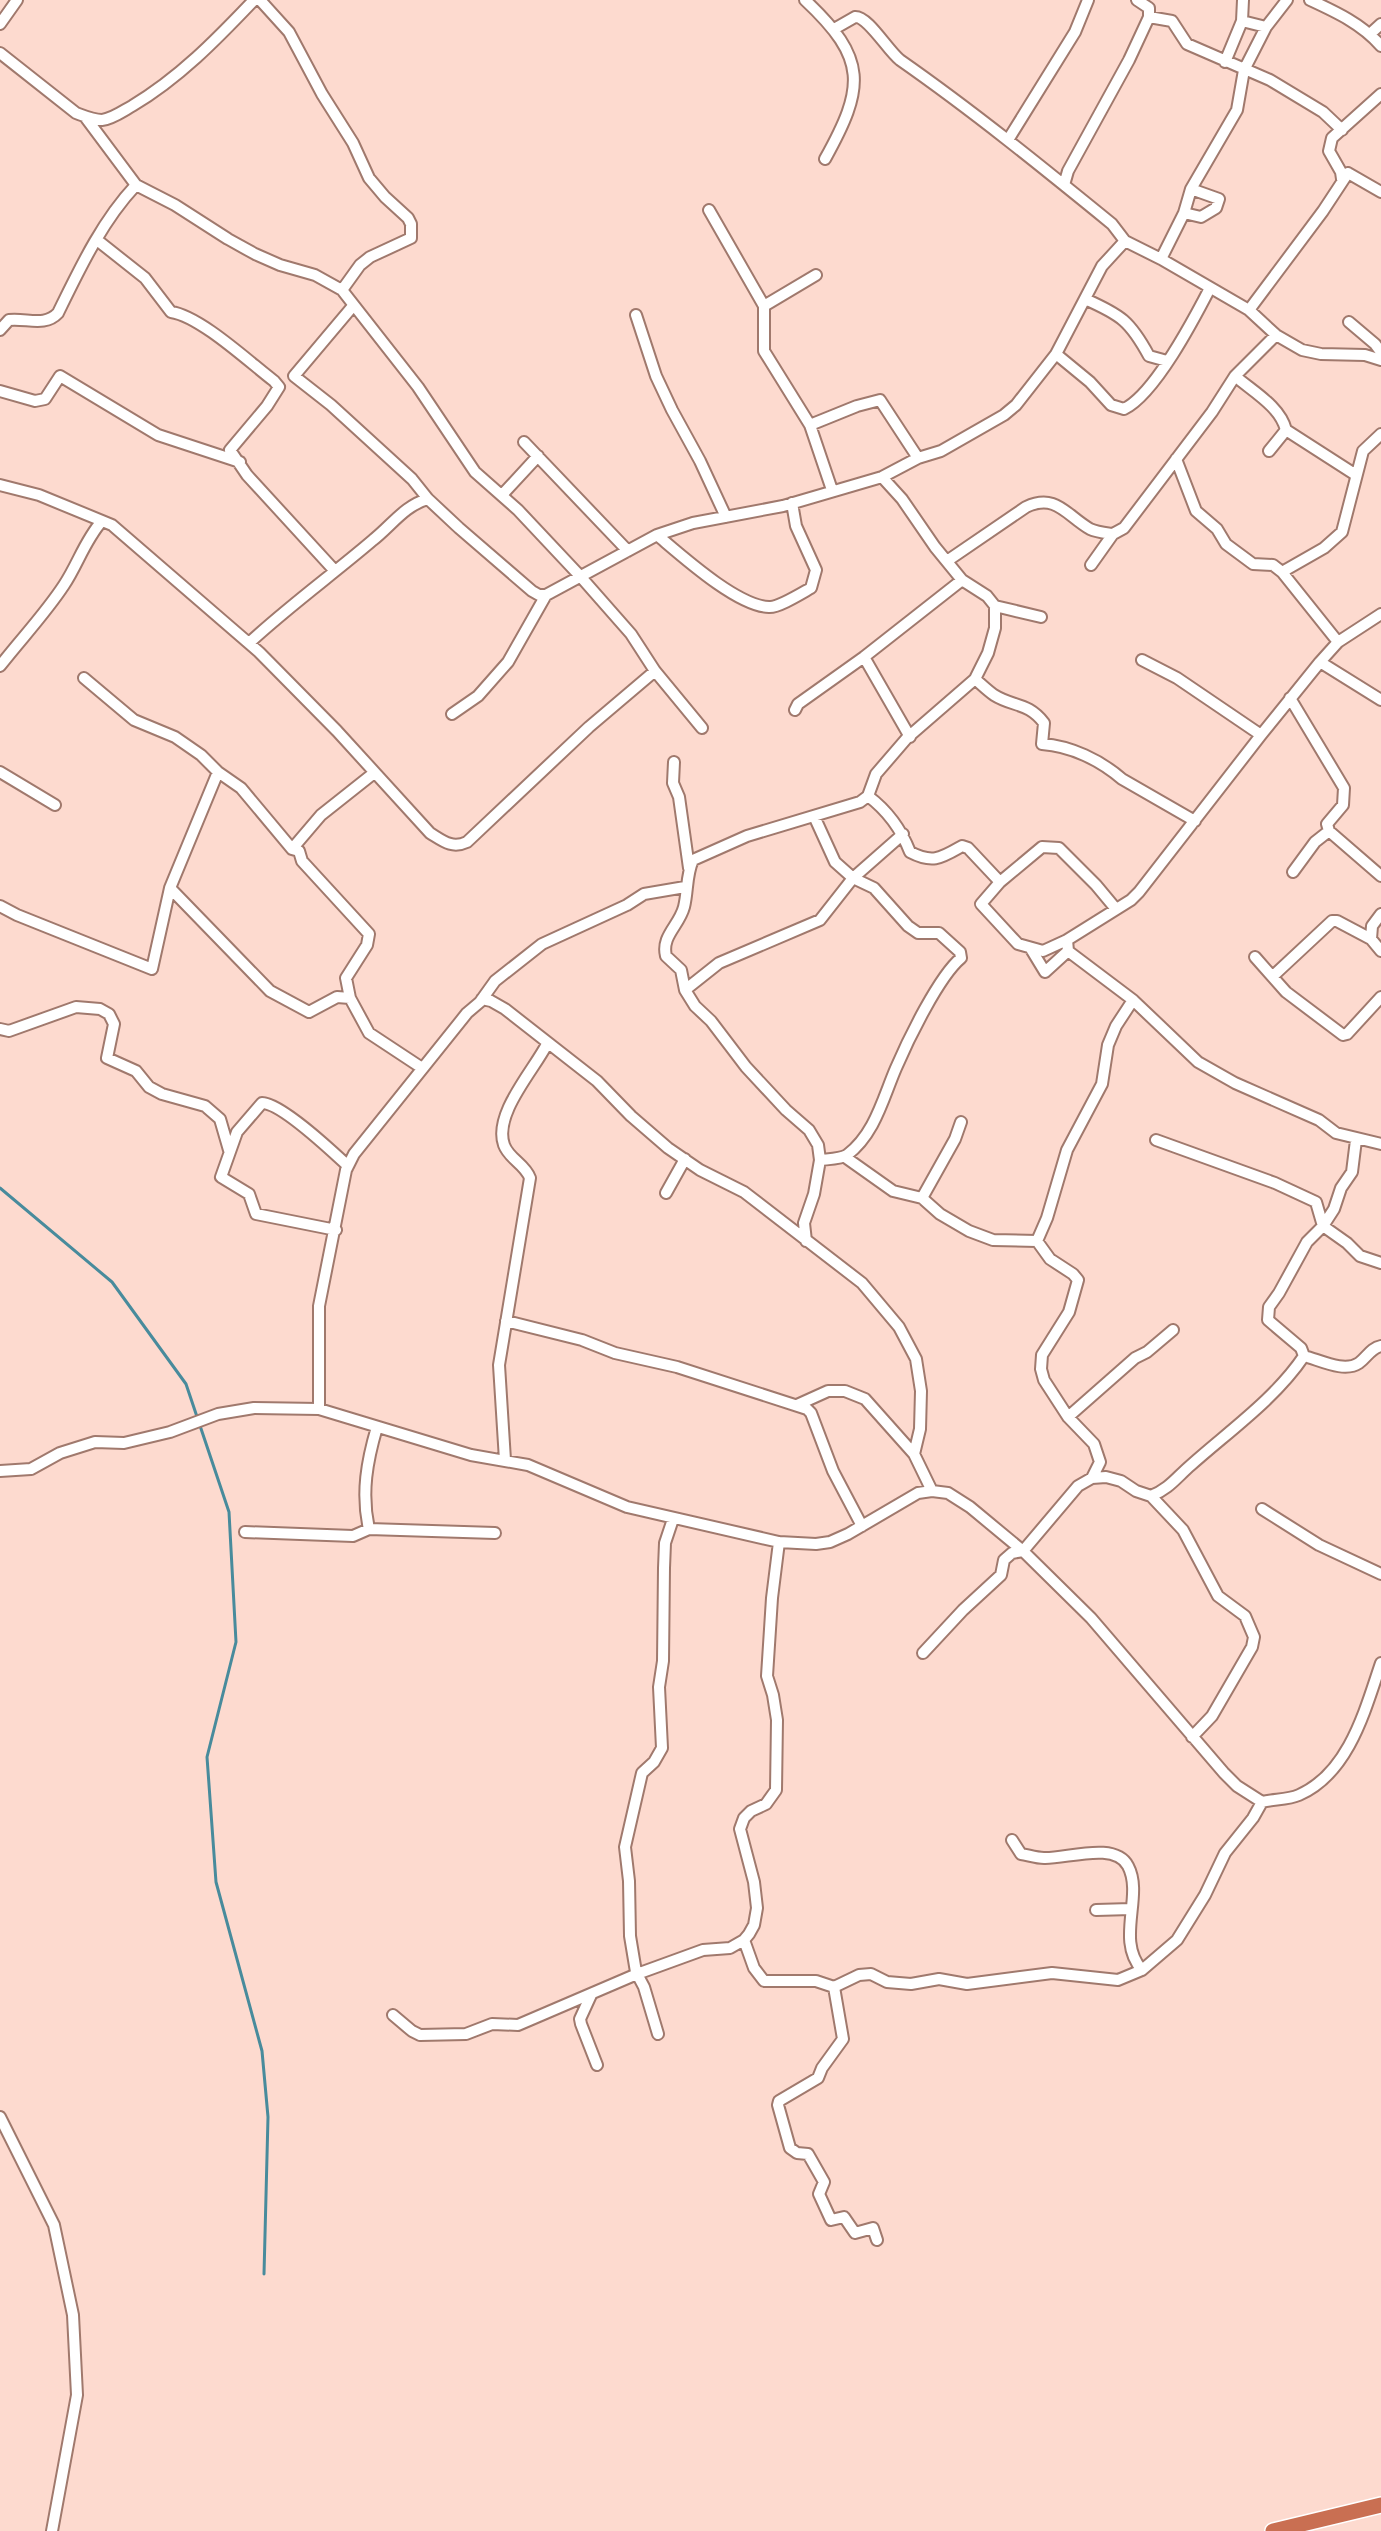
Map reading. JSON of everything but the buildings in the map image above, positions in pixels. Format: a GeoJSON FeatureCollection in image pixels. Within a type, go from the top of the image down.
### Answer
{"type":"FeatureCollection","features":[{"type":"Feature","properties":{"kind":"highway"},"geometry":{"type":"LineString","coordinates":[[1273,2531],[1381,2505]]}},
{"type":"Feature","properties":{"kind":"street"},"geometry":{"type":"LineString","coordinates":[[0,24],[17,0]]}},
{"type":"Feature","properties":{"kind":"street"},"geometry":{"type":"LineString","coordinates":[[1,55],[75,112],[103,120],[122,112],[162,88],[209,46],[254,0]]}},
{"type":"Feature","properties":{"kind":"street"},"geometry":{"type":"LineString","coordinates":[[260,0],[289,32],[322,94],[353,143],[369,178],[384,197],[408,218],[411,224],[411,238],[370,256],[360,265],[342,290]]}},
{"type":"Feature","properties":{"kind":"street"},"geometry":{"type":"LineString","coordinates":[[805,0],[834,29],[851,58],[856,82],[846,122],[825,159]]}},
{"type":"Feature","properties":{"kind":"street"},"geometry":{"type":"LineString","coordinates":[[1008,140],[1075,32],[1088,0]]}},
{"type":"Feature","properties":{"kind":"street"},"geometry":{"type":"LineString","coordinates":[[1064,185],[1068,171],[1129,60],[1149,17],[1149,8],[1137,0]]}},
{"type":"Feature","properties":{"kind":"street"},"geometry":{"type":"LineString","coordinates":[[1225,62],[1242,21],[1244,0]]}},
{"type":"Feature","properties":{"kind":"street"},"geometry":{"type":"LineString","coordinates":[[1161,259],[1184,213],[1191,189],[1237,110],[1244,70],[1266,27],[1287,0]]}},
{"type":"Feature","properties":{"kind":"street"},"geometry":{"type":"LineString","coordinates":[[1310,0],[1334,11],[1370,33],[1381,46]]}},
{"type":"Feature","properties":{"kind":"street"},"geometry":{"type":"LineString","coordinates":[[834,29],[855,16],[864,19],[889,51],[1064,185],[1112,224],[1125,241],[1161,259],[1248,310],[1276,335],[1302,350],[1321,354],[1365,355],[1381,360]]}},
{"type":"Feature","properties":{"kind":"street"},"geometry":{"type":"LineString","coordinates":[[1149,17],[1172,21],[1187,44],[1270,80],[1323,112],[1342,130]]}},
{"type":"Feature","properties":{"kind":"street"},"geometry":{"type":"LineString","coordinates":[[1242,21],[1266,27]]}},
{"type":"Feature","properties":{"kind":"street"},"geometry":{"type":"LineString","coordinates":[[1370,33],[1381,24]]}},
{"type":"Feature","properties":{"kind":"street"},"geometry":{"type":"LineString","coordinates":[[1348,173],[1342,179],[1341,172],[1329,151],[1332,138],[1381,94]]}},
{"type":"Feature","properties":{"kind":"street"},"geometry":{"type":"LineString","coordinates":[[86,117],[136,185],[175,204],[255,254],[280,265],[315,275],[342,290],[418,387],[465,460],[580,576],[631,634],[655,671],[702,728]]}},
{"type":"Feature","properties":{"kind":"street"},"geometry":{"type":"LineString","coordinates":[[1348,173],[1381,192]]}},
{"type":"Feature","properties":{"kind":"street"},"geometry":{"type":"LineString","coordinates":[[1248,310],[1323,211],[1348,173]]}},
{"type":"Feature","properties":{"kind":"street"},"geometry":{"type":"LineString","coordinates":[[0,330],[9,320],[48,322],[52,320],[119,203],[136,185]]}},
{"type":"Feature","properties":{"kind":"street"},"geometry":{"type":"LineString","coordinates":[[1184,213],[1201,217],[1216,208],[1219,199],[1191,189]]}},
{"type":"Feature","properties":{"kind":"street"},"geometry":{"type":"LineString","coordinates":[[709,210],[764,306],[764,351],[810,425],[832,490]]}},
{"type":"Feature","properties":{"kind":"street"},"geometry":{"type":"LineString","coordinates":[[97,240],[145,278],[171,312],[181,314],[202,326],[279,387],[272,399],[230,450],[241,462],[247,475],[335,571]]}},
{"type":"Feature","properties":{"kind":"street"},"geometry":{"type":"LineString","coordinates":[[543,595],[657,535],[693,523],[792,503],[882,477],[918,458],[940,451],[1004,415],[1016,405],[1056,354],[1102,266],[1125,241]]}},
{"type":"Feature","properties":{"kind":"street"},"geometry":{"type":"LineString","coordinates":[[764,306],[816,274]]}},
{"type":"Feature","properties":{"kind":"street"},"geometry":{"type":"LineString","coordinates":[[1056,354],[1090,382],[1110,405],[1124,409],[1142,394],[1183,340],[1210,288]]}},
{"type":"Feature","properties":{"kind":"street"},"geometry":{"type":"LineString","coordinates":[[1085,299],[1114,311],[1132,327],[1149,356],[1167,361]]}},
{"type":"Feature","properties":{"kind":"street"},"geometry":{"type":"LineString","coordinates":[[353,306],[294,376],[331,405],[412,479],[428,499],[495,560],[543,595]]}},
{"type":"Feature","properties":{"kind":"street"},"geometry":{"type":"LineString","coordinates":[[636,315],[656,376],[700,460],[726,517]]}},
{"type":"Feature","properties":{"kind":"street"},"geometry":{"type":"LineString","coordinates":[[1349,322],[1381,352]]}},
{"type":"Feature","properties":{"kind":"street"},"geometry":{"type":"LineString","coordinates":[[1091,565],[1113,534],[1124,528],[1212,412],[1235,376],[1276,335]]}},
{"type":"Feature","properties":{"kind":"street"},"geometry":{"type":"LineString","coordinates":[[0,391],[35,401],[45,399],[60,376],[158,435],[241,462]]}},
{"type":"Feature","properties":{"kind":"street"},"geometry":{"type":"LineString","coordinates":[[1235,376],[1271,405],[1283,421],[1286,430],[1356,475]]}},
{"type":"Feature","properties":{"kind":"street"},"geometry":{"type":"LineString","coordinates":[[810,425],[857,406],[880,400],[918,458]]}},
{"type":"Feature","properties":{"kind":"street"},"geometry":{"type":"LineString","coordinates":[[1269,451],[1286,430]]}},
{"type":"Feature","properties":{"kind":"street"},"geometry":{"type":"LineString","coordinates":[[1282,572],[1324,548],[1342,532],[1363,451],[1381,434]]}},
{"type":"Feature","properties":{"kind":"street"},"geometry":{"type":"LineString","coordinates":[[524,442],[628,551]]}},
{"type":"Feature","properties":{"kind":"street"},"geometry":{"type":"LineString","coordinates":[[502,495],[538,456]]}},
{"type":"Feature","properties":{"kind":"street"},"geometry":{"type":"LineString","coordinates":[[1176,459],[1196,511],[1217,529],[1226,544],[1253,564],[1273,566],[1282,572],[1338,642]]}},
{"type":"Feature","properties":{"kind":"street"},"geometry":{"type":"LineString","coordinates":[[882,477],[902,499],[962,580],[987,596],[995,606],[1041,617]]}},
{"type":"Feature","properties":{"kind":"street"},"geometry":{"type":"LineString","coordinates":[[0,485],[39,495],[112,525],[249,643],[337,731],[430,833],[449,845],[460,845],[467,842],[589,727],[655,671]]}},
{"type":"Feature","properties":{"kind":"street"},"geometry":{"type":"LineString","coordinates":[[249,643],[279,615],[376,539],[396,518],[419,502],[428,499]]}},
{"type":"Feature","properties":{"kind":"street"},"geometry":{"type":"LineString","coordinates":[[947,561],[1026,507],[1038,502],[1046,501],[1054,504],[1091,530],[1113,534]]}},
{"type":"Feature","properties":{"kind":"street"},"geometry":{"type":"LineString","coordinates":[[657,535],[750,604],[771,608],[811,588],[816,570],[796,526],[792,503]]}},
{"type":"Feature","properties":{"kind":"street"},"geometry":{"type":"LineString","coordinates":[[88,514],[91,533]]}},
{"type":"Feature","properties":{"kind":"street"},"geometry":{"type":"LineString","coordinates":[[0,666],[57,596],[91,533],[102,521]]}},
{"type":"Feature","properties":{"kind":"street"},"geometry":{"type":"LineString","coordinates":[[795,710],[798,704],[864,657],[962,580]]}},
{"type":"Feature","properties":{"kind":"street"},"geometry":{"type":"LineString","coordinates":[[452,714],[478,696],[508,662],[541,607],[543,595]]}},
{"type":"Feature","properties":{"kind":"street"},"geometry":{"type":"LineString","coordinates":[[806,1241],[804,1223],[814,1194],[820,1160],[818,1145],[809,1130],[786,1110],[746,1067],[711,1021],[695,1006],[685,990],[681,970],[666,956],[664,943],[684,907],[689,868],[695,858],[747,836],[860,802],[868,796],[876,774],[910,737],[975,678],[988,653],[995,628],[995,606]]}},
{"type":"Feature","properties":{"kind":"street"},"geometry":{"type":"LineString","coordinates":[[1031,949],[1046,972],[1067,945],[1139,892],[1320,662],[1338,642],[1381,614]]}},
{"type":"Feature","properties":{"kind":"street"},"geometry":{"type":"LineString","coordinates":[[864,657],[910,737]]}},
{"type":"Feature","properties":{"kind":"street"},"geometry":{"type":"LineString","coordinates":[[1142,660],[1178,678],[1261,735]]}},
{"type":"Feature","properties":{"kind":"street"},"geometry":{"type":"LineString","coordinates":[[1320,662],[1381,700]]}},
{"type":"Feature","properties":{"kind":"street"},"geometry":{"type":"LineString","coordinates":[[84,678],[134,720],[175,737],[201,755],[218,772],[241,788],[292,849],[299,851],[302,861],[369,934],[367,945],[345,978],[350,998],[369,1033],[422,1068]]}},
{"type":"Feature","properties":{"kind":"street"},"geometry":{"type":"LineString","coordinates":[[975,678],[995,696],[1027,707],[1039,716],[1044,723],[1042,744],[1063,745],[1093,759],[1122,779],[1195,821]]}},
{"type":"Feature","properties":{"kind":"street"},"geometry":{"type":"LineString","coordinates":[[1290,698],[1344,788],[1343,805],[1327,824],[1329,831],[1381,876]]}},
{"type":"Feature","properties":{"kind":"street"},"geometry":{"type":"LineString","coordinates":[[674,762],[673,783],[680,797],[689,868]]}},
{"type":"Feature","properties":{"kind":"street"},"geometry":{"type":"LineString","coordinates":[[0,772],[55,805]]}},
{"type":"Feature","properties":{"kind":"street"},"geometry":{"type":"LineString","coordinates":[[0,906],[17,915],[152,969],[170,888],[218,772]]}},
{"type":"Feature","properties":{"kind":"street"},"geometry":{"type":"LineString","coordinates":[[292,849],[321,815],[374,773]]}},
{"type":"Feature","properties":{"kind":"street"},"geometry":{"type":"LineString","coordinates":[[868,796],[881,806],[903,834],[910,852],[923,859],[939,858],[962,846],[968,848],[1000,882]]}},
{"type":"Feature","properties":{"kind":"street"},"geometry":{"type":"LineString","coordinates":[[814,816],[835,862],[854,878],[874,888],[908,926],[918,933],[939,933],[960,952],[961,958],[954,963],[930,1002],[896,1066],[880,1108],[863,1139],[845,1157],[820,1160]]}},
{"type":"Feature","properties":{"kind":"street"},"geometry":{"type":"LineString","coordinates":[[1293,872],[1315,842],[1329,831]]}},
{"type":"Feature","properties":{"kind":"street"},"geometry":{"type":"LineString","coordinates":[[685,990],[719,963],[820,920],[854,878],[903,834]]}},
{"type":"Feature","properties":{"kind":"street"},"geometry":{"type":"LineString","coordinates":[[1067,945],[1043,951],[1018,944],[981,904],[1000,882],[1042,847],[1059,848],[1116,909]]}},
{"type":"Feature","properties":{"kind":"street"},"geometry":{"type":"LineString","coordinates":[[319,1409],[319,1306],[348,1166],[354,1154],[467,1012],[482,999],[495,981],[542,944],[644,894],[685,887]]}},
{"type":"Feature","properties":{"kind":"street"},"geometry":{"type":"LineString","coordinates":[[170,888],[270,991],[287,1002],[309,1012],[337,997],[350,998]]}},
{"type":"Feature","properties":{"kind":"street"},"geometry":{"type":"LineString","coordinates":[[1371,939],[1372,926],[1381,914]]}},
{"type":"Feature","properties":{"kind":"street"},"geometry":{"type":"LineString","coordinates":[[1273,976],[1332,921],[1337,921],[1371,939],[1381,951]]}},
{"type":"Feature","properties":{"kind":"street"},"geometry":{"type":"LineString","coordinates":[[1067,945],[1133,1000],[1198,1062],[1235,1083],[1319,1120],[1336,1133],[1356,1140],[1381,1144]]}},
{"type":"Feature","properties":{"kind":"street"},"geometry":{"type":"LineString","coordinates":[[1255,957],[1260,966],[1273,976],[1286,992],[1343,1035],[1347,1034],[1381,996]]}},
{"type":"Feature","properties":{"kind":"street"},"geometry":{"type":"LineString","coordinates":[[482,999],[505,1009],[597,1081],[631,1116],[684,1159],[700,1170],[744,1192],[862,1283],[899,1327],[916,1359],[921,1391],[920,1419],[914,1454]]}},
{"type":"Feature","properties":{"kind":"street"},"geometry":{"type":"LineString","coordinates":[[1037,1241],[1047,1218],[1067,1150],[1102,1084],[1108,1045],[1116,1026],[1133,1000]]}},
{"type":"Feature","properties":{"kind":"street"},"geometry":{"type":"LineString","coordinates":[[0,1029],[9,1030],[76,1007],[104,1011],[109,1014],[114,1024],[107,1058],[136,1071],[149,1087],[162,1094],[205,1106],[220,1119],[229,1150]]}},
{"type":"Feature","properties":{"kind":"street"},"geometry":{"type":"LineString","coordinates":[[505,1460],[499,1365],[530,1178],[528,1170],[508,1154],[503,1136],[505,1121],[519,1087],[548,1044]]}},
{"type":"Feature","properties":{"kind":"street"},"geometry":{"type":"LineString","coordinates":[[539,1060],[561,1055]]}},
{"type":"Feature","properties":{"kind":"street"},"geometry":{"type":"LineString","coordinates":[[336,1230],[255,1214],[249,1194],[221,1177],[237,1132],[262,1103],[268,1103],[325,1144],[348,1166]]}},
{"type":"Feature","properties":{"kind":"street"},"geometry":{"type":"LineString","coordinates":[[922,1198],[951,1148],[961,1122]]}},
{"type":"Feature","properties":{"kind":"street"},"geometry":{"type":"LineString","coordinates":[[1156,1140],[1275,1183],[1316,1202],[1323,1226],[1347,1243],[1360,1256],[1381,1263]]}},
{"type":"Feature","properties":{"kind":"street"},"geometry":{"type":"LineString","coordinates":[[1304,1356],[1301,1348],[1270,1324],[1269,1307],[1307,1242],[1323,1226],[1334,1209],[1341,1188],[1352,1172],[1356,1140]]}},
{"type":"Feature","properties":{"kind":"street"},"geometry":{"type":"LineString","coordinates":[[845,1157],[893,1191],[922,1198],[940,1214],[969,1231],[993,1240],[1037,1241]]}},
{"type":"Feature","properties":{"kind":"street"},"geometry":{"type":"LineString","coordinates":[[666,1193],[684,1159]]}},
{"type":"Feature","properties":{"kind":"street"},"geometry":{"type":"LineString","coordinates":[[1037,1241],[1050,1259],[1078,1280],[1069,1312],[1042,1355],[1041,1369],[1044,1380],[1068,1418],[1094,1444],[1100,1462],[1092,1478]]}},
{"type":"Feature","properties":{"kind":"street"},"geometry":{"type":"LineString","coordinates":[[506,1321],[582,1340],[615,1353],[677,1367],[797,1405],[811,1413],[833,1471],[862,1526]]}},
{"type":"Feature","properties":{"kind":"street"},"geometry":{"type":"LineString","coordinates":[[1068,1418],[1135,1358],[1173,1330]]}},
{"type":"Feature","properties":{"kind":"street"},"geometry":{"type":"LineString","coordinates":[[1304,1356],[1346,1368],[1358,1363],[1372,1349],[1381,1345]]}},
{"type":"Feature","properties":{"kind":"street"},"geometry":{"type":"LineString","coordinates":[[1151,1496],[1166,1491],[1294,1371],[1304,1356]]}},
{"type":"Feature","properties":{"kind":"street"},"geometry":{"type":"LineString","coordinates":[[797,1405],[828,1391],[845,1391],[865,1399],[914,1454],[932,1491]]}},
{"type":"Feature","properties":{"kind":"street"},"geometry":{"type":"LineString","coordinates":[[0,1471],[31,1469],[60,1453],[95,1442],[124,1443],[170,1432],[218,1414],[254,1408],[319,1409],[471,1455],[528,1465],[627,1507],[779,1542],[816,1544],[830,1542],[918,1493],[932,1491],[948,1493],[970,1507],[1023,1551],[1091,1618],[1192,1737],[1237,1786],[1262,1802],[1297,1796],[1314,1786],[1341,1758],[1357,1731],[1381,1664]]}},
{"type":"Feature","properties":{"kind":"street"},"geometry":{"type":"LineString","coordinates":[[369,1529],[365,1500],[366,1475],[378,1427]]}},
{"type":"Feature","properties":{"kind":"street"},"geometry":{"type":"LineString","coordinates":[[923,1653],[963,1610],[1001,1575],[1004,1560],[1012,1552],[1023,1551],[1078,1486],[1092,1478],[1106,1477],[1121,1481],[1136,1491],[1151,1496],[1183,1530],[1218,1596],[1245,1617],[1254,1636],[1252,1647],[1212,1716],[1192,1737]]}},
{"type":"Feature","properties":{"kind":"street"},"geometry":{"type":"LineString","coordinates":[[1262,1509],[1319,1545],[1381,1574]]}},
{"type":"Feature","properties":{"kind":"street"},"geometry":{"type":"LineString","coordinates":[[658,2034],[644,1987],[637,1974],[630,1936],[629,1881],[625,1862],[625,1846],[642,1773],[654,1762],[662,1748],[659,1687],[663,1661],[665,1543],[673,1519]]}},
{"type":"Feature","properties":{"kind":"street"},"geometry":{"type":"LineString","coordinates":[[245,1532],[352,1536],[369,1529],[495,1533]]}},
{"type":"Feature","properties":{"kind":"street"},"geometry":{"type":"LineString","coordinates":[[393,2015],[420,2035],[466,2034],[492,2024],[518,2025],[637,1974],[703,1950],[730,1948],[744,1940],[754,1925],[757,1908],[754,1882],[740,1829],[744,1818],[766,1804],[776,1790],[777,1720],[767,1676],[772,1598],[779,1542]]}},
{"type":"Feature","properties":{"kind":"street"},"geometry":{"type":"LineString","coordinates":[[744,1940],[754,1968],[764,1981],[816,1981],[834,1987],[859,1975],[871,1974],[887,1982],[911,1984],[939,1979],[967,1984],[1052,1974],[1118,1980],[1142,1970],[1177,1940],[1205,1895],[1225,1853],[1253,1818],[1262,1802]]}},
{"type":"Feature","properties":{"kind":"street"},"geometry":{"type":"LineString","coordinates":[[1012,1840],[1021,1854],[1045,1858],[1086,1853],[1115,1855],[1127,1864],[1132,1877],[1130,1946],[1135,1962],[1142,1970]]}},
{"type":"Feature","properties":{"kind":"street"},"geometry":{"type":"LineString","coordinates":[[1096,1910],[1131,1909]]}},
{"type":"Feature","properties":{"kind":"street"},"geometry":{"type":"LineString","coordinates":[[834,1987],[843,2039],[822,2068],[818,2078],[779,2101],[778,2105],[790,2148],[808,2154],[824,2182],[819,2194],[831,2220],[844,2217],[855,2233],[873,2228],[877,2240]]}},
{"type":"Feature","properties":{"kind":"street"},"geometry":{"type":"LineString","coordinates":[[591,1995],[580,2024],[597,2065]]}},
{"type":"Feature","properties":{"kind":"street"},"geometry":{"type":"LineString","coordinates":[[0,2117],[54,2225],[73,2315],[77,2395],[52,2531]]}},
{"type":"Feature","properties":{"kind":"waterway"},"geometry":{"type":"LineString","coordinates":[[0,1188],[112,1282],[186,1384],[229,1512],[236,1642],[207,1757],[216,1882],[262,2051],[268,2117],[264,2274]]}}]}
